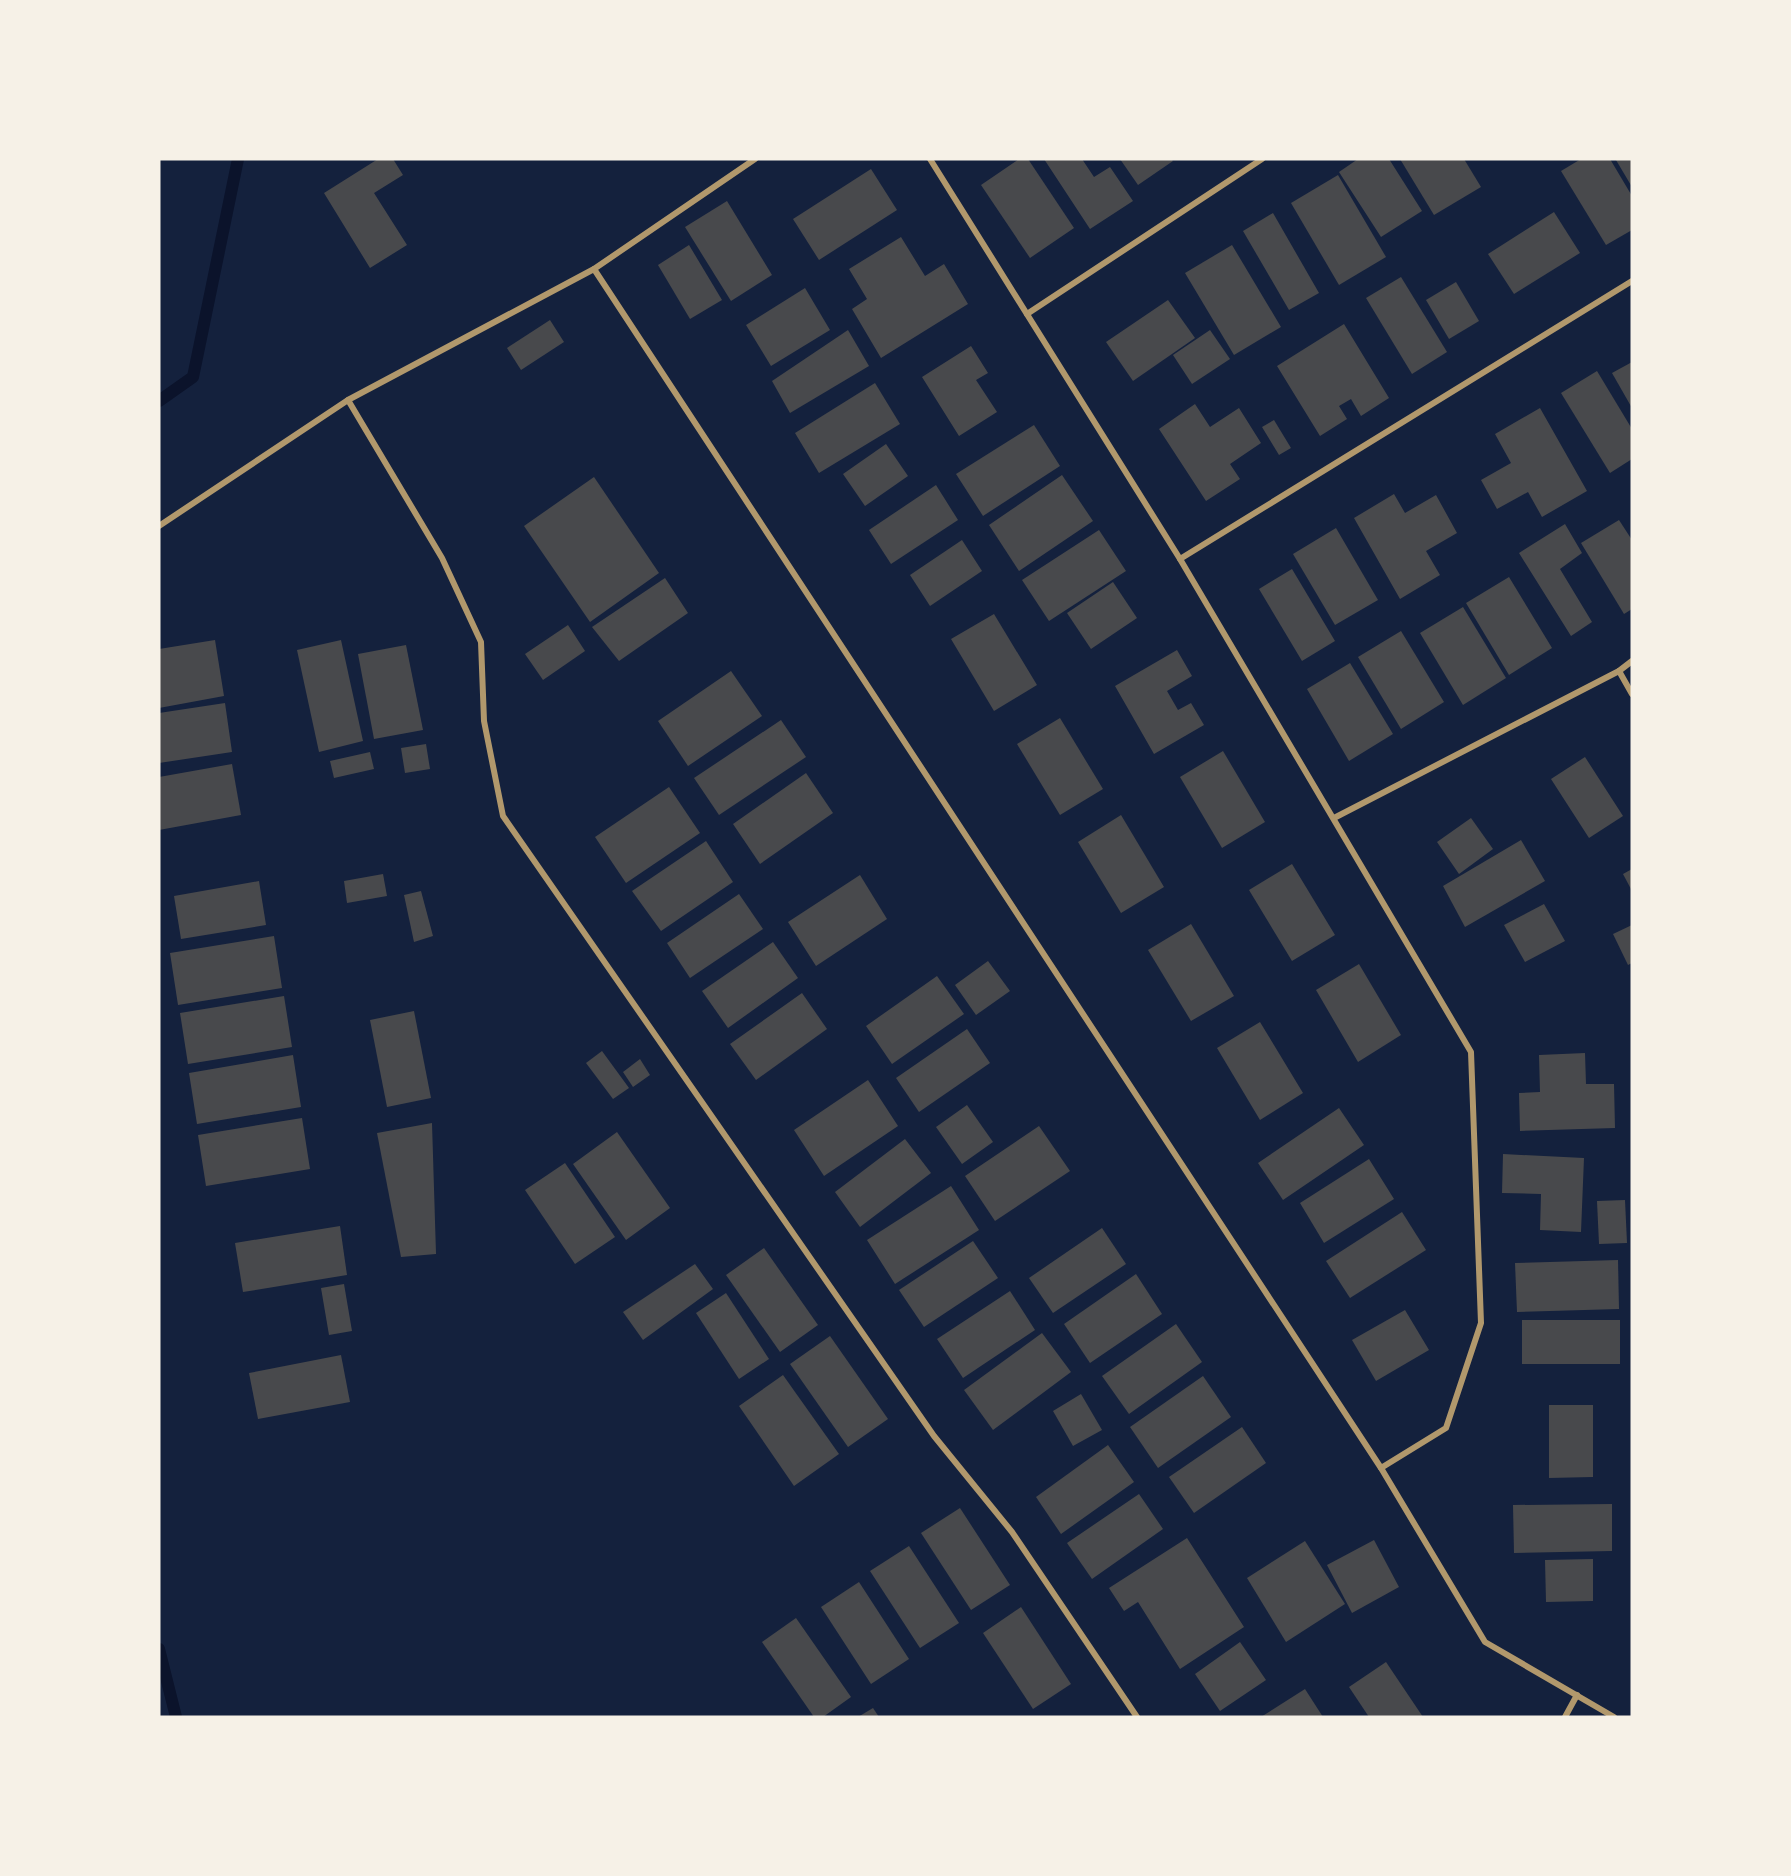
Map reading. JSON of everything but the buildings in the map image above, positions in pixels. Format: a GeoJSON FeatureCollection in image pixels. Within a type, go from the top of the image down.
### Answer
{"type":"FeatureCollection","features":[{"type":"Feature","properties":{"kind":"street"},"geometry":{"type":"LineString","coordinates":[[159,526],[348,400],[594,269],[755,159]]}},
{"type":"Feature","properties":{"kind":"street"},"geometry":{"type":"LineString","coordinates":[[930,159],[1180,559],[1471,1052],[1481,1323],[1446,1428],[1381,1468]]}},
{"type":"Feature","properties":{"kind":"street"},"geometry":{"type":"LineString","coordinates":[[1027,314],[1262,159]]}},
{"type":"Feature","properties":{"kind":"street"},"geometry":{"type":"LineString","coordinates":[[594,269],[1381,1468],[1485,1642],[1614,1717]]}},
{"type":"Feature","properties":{"kind":"street"},"geometry":{"type":"LineString","coordinates":[[1180,559],[1632,281]]}},
{"type":"Feature","properties":{"kind":"street"},"geometry":{"type":"LineString","coordinates":[[348,400],[442,558],[481,642],[484,721],[503,816],[934,1436],[1012,1532],[1137,1717]]}},
{"type":"Feature","properties":{"kind":"street"},"geometry":{"type":"LineString","coordinates":[[1334,818],[1619,671],[1632,661]]}},
{"type":"Feature","properties":{"kind":"street"},"geometry":{"type":"LineString","coordinates":[[1619,671],[1632,694]]}},
{"type":"Feature","properties":{"kind":"street"},"geometry":{"type":"LineString","coordinates":[[1565,1717],[1577,1695]]}},
{"type":"Feature","properties":{"kind":"waterway"},"geometry":{"type":"LineString","coordinates":[[159,401],[193,377],[238,159]]}},
{"type":"Feature","properties":{"kind":"waterway"},"geometry":{"type":"LineString","coordinates":[[159,1649],[176,1717]]}}]}
